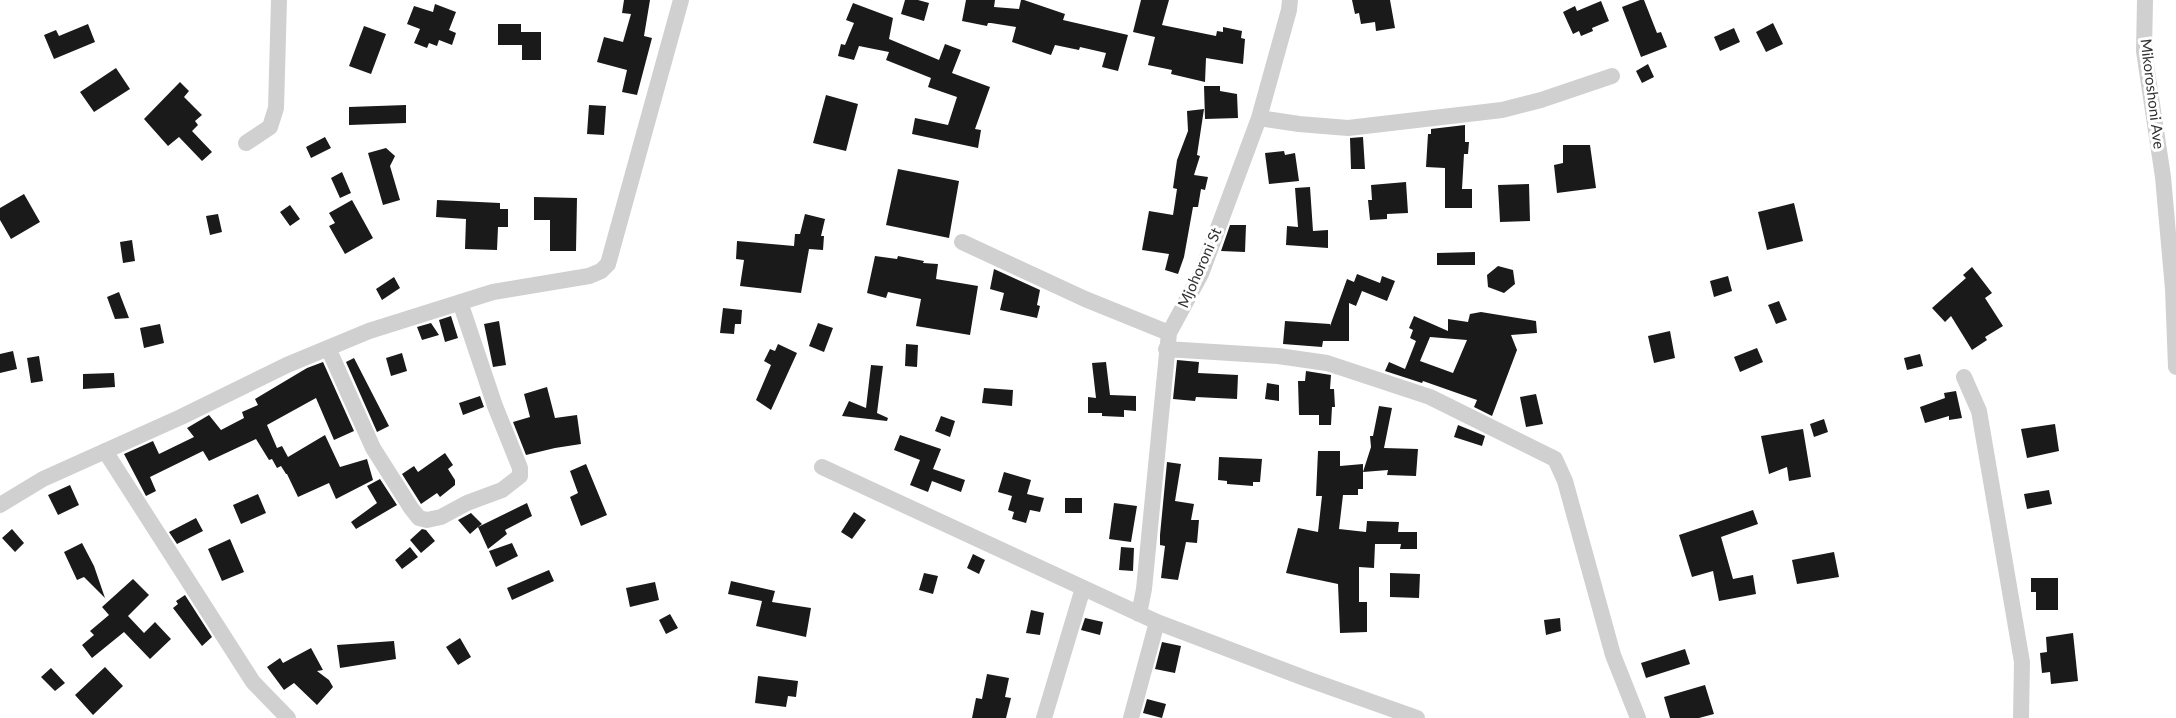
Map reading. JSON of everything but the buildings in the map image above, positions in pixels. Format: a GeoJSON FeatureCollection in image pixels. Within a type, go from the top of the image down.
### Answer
{"type":"FeatureCollection","features":[{"type":"Feature","properties":{"kind":"street"},"geometry":{"type":"LineString","coordinates":[[246,143],[270,127],[276,108],[279,0]]}},
{"type":"Feature","properties":{"kind":"street"},"geometry":{"type":"LineString","coordinates":[[0,505],[43,478],[181,417],[287,365],[369,331],[493,292],[589,276],[601,271],[608,264],[681,0]]}},
{"type":"Feature","properties":{"kind":"street","name":"Mjohoroni St"},"geometry":{"type":"LineString","coordinates":[[1139,614],[1144,588],[1167,341],[1201,274],[1259,118],[1290,0]]}},
{"type":"Feature","properties":{"kind":"street","name":"Mikoroshoni Ave"},"geometry":{"type":"LineString","coordinates":[[2145,0],[2144,51],[2163,177],[2174,289],[2176,367]]}},
{"type":"Feature","properties":{"kind":"street"},"geometry":{"type":"LineString","coordinates":[[1259,118],[1348,128],[1490,112],[1541,100],[1612,76]]}},
{"type":"Feature","properties":{"kind":"street"},"geometry":{"type":"LineString","coordinates":[[962,242],[1085,299],[1167,341],[1327,363],[1430,397],[1555,459],[1565,481],[1613,655],[1638,718]]}},
{"type":"Feature","properties":{"kind":"street"},"geometry":{"type":"LineString","coordinates":[[328,348],[373,448],[411,508],[419,518],[427,520],[441,517],[467,503],[502,490],[520,476],[520,468],[495,406],[460,302]]}},
{"type":"Feature","properties":{"kind":"street"},"geometry":{"type":"LineString","coordinates":[[1964,377],[1979,411],[2022,662],[2021,718]]}},
{"type":"Feature","properties":{"kind":"street"},"geometry":{"type":"LineString","coordinates":[[105,451],[253,682],[288,718]]}},
{"type":"Feature","properties":{"kind":"street"},"geometry":{"type":"LineString","coordinates":[[822,467],[1157,622],[1417,718]]}},
{"type":"Feature","properties":{"kind":"street"},"geometry":{"type":"LineString","coordinates":[[1044,718],[1083,588]]}},
{"type":"Feature","properties":{"kind":"street"},"geometry":{"type":"LineString","coordinates":[[1131,718],[1157,622]]}}]}
